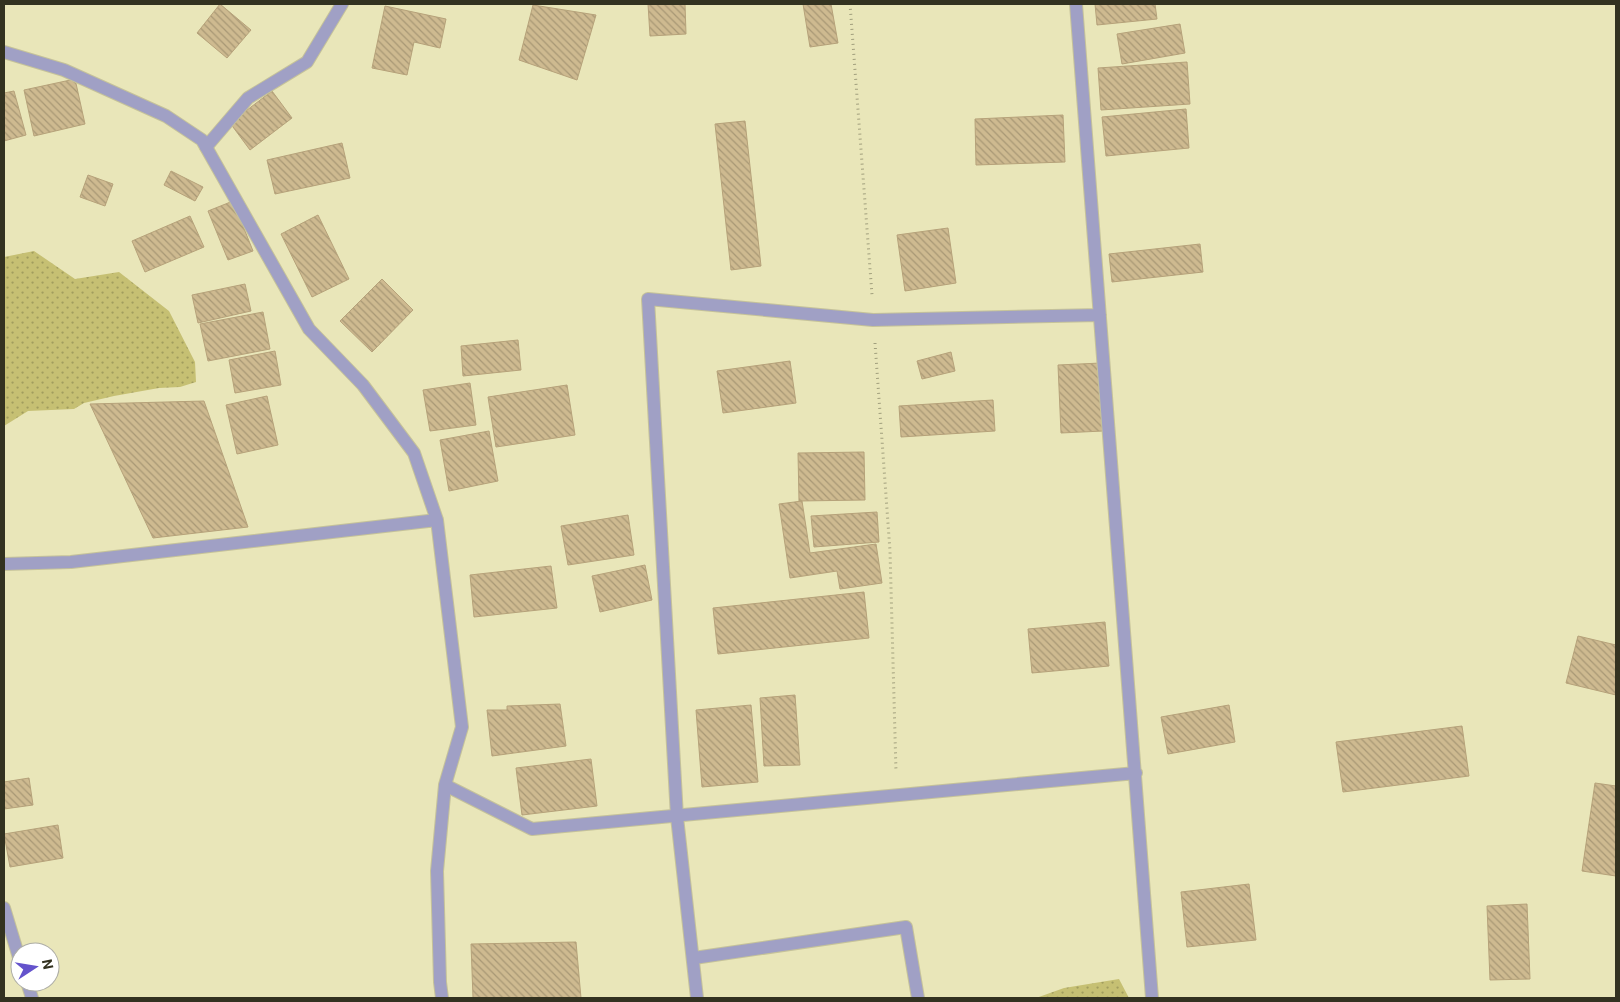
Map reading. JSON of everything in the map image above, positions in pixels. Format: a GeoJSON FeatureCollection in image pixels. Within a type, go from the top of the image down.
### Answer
{"type":"FeatureCollection","features":[{"type":"Feature","properties":{"kind":"street"},"geometry":{"type":"LineString","coordinates":[[206,147],[248,98],[307,62],[342,4]]}},
{"type":"Feature","properties":{"kind":"street"},"geometry":{"type":"LineString","coordinates":[[1076,4],[1152,998]]}},
{"type":"Feature","properties":{"kind":"street"},"geometry":{"type":"LineString","coordinates":[[4,52],[64,70],[166,116],[202,140],[309,329],[363,386],[414,453],[437,520],[462,727],[445,785],[437,871],[442,998]]}},
{"type":"Feature","properties":{"kind":"street"},"geometry":{"type":"LineString","coordinates":[[697,998],[677,817],[648,299],[874,320],[1100,315]]}},
{"type":"Feature","properties":{"kind":"street"},"geometry":{"type":"LineString","coordinates":[[4,564],[71,562],[437,520]]}},
{"type":"Feature","properties":{"kind":"street"},"geometry":{"type":"LineString","coordinates":[[445,785],[532,829],[1136,774]]}},
{"type":"Feature","properties":{"kind":"street"},"geometry":{"type":"LineString","coordinates":[[4,908],[14,942]]}},
{"type":"Feature","properties":{"kind":"street"},"geometry":{"type":"LineString","coordinates":[[694,958],[906,928],[918,998]]}},
{"type":"Feature","properties":{"kind":"path"},"geometry":{"type":"LineString","coordinates":[[850,4],[890,551],[897,796]]}},
{"type":"Feature","properties":{"kind":"shaded area"},"geometry":{"type":"Polygon","coordinates":[[[34,251],[75,279],[119,272],[169,311],[195,362],[196,382],[180,387],[159,388],[114,396],[84,403],[74,409],[28,411],[4,426],[4,257],[34,251]]]}},
{"type":"Feature","properties":{"kind":"shaded area"},"geometry":{"type":"Polygon","coordinates":[[[1119,979],[1129,998],[1036,998],[1064,988],[1119,979]]]}},
{"type":"Feature","properties":{"kind":"building"},"geometry":{"type":"Polygon","coordinates":[[[220,4],[251,30],[227,58],[197,33],[220,4]]]}},
{"type":"Feature","properties":{"kind":"building"},"geometry":{"type":"Polygon","coordinates":[[[648,4],[685,4],[686,34],[650,36],[648,4]]]}},
{"type":"Feature","properties":{"kind":"building"},"geometry":{"type":"Polygon","coordinates":[[[803,4],[831,4],[838,43],[810,47],[803,4]]]}},
{"type":"Feature","properties":{"kind":"building"},"geometry":{"type":"Polygon","coordinates":[[[1095,4],[1155,4],[1157,19],[1097,25],[1095,4]]]}},
{"type":"Feature","properties":{"kind":"building"},"geometry":{"type":"Polygon","coordinates":[[[533,5],[596,15],[577,80],[519,60],[533,5]]]}},
{"type":"Feature","properties":{"kind":"building"},"geometry":{"type":"Polygon","coordinates":[[[385,6],[446,19],[440,48],[414,42],[407,75],[372,68],[385,6]]]}},
{"type":"Feature","properties":{"kind":"building"},"geometry":{"type":"Polygon","coordinates":[[[1180,24],[1185,53],[1122,64],[1117,34],[1180,24]]]}},
{"type":"Feature","properties":{"kind":"building"},"geometry":{"type":"Polygon","coordinates":[[[1187,62],[1190,104],[1101,110],[1098,68],[1187,62]]]}},
{"type":"Feature","properties":{"kind":"building"},"geometry":{"type":"Polygon","coordinates":[[[75,79],[85,124],[34,136],[24,90],[75,79]]]}},
{"type":"Feature","properties":{"kind":"building"},"geometry":{"type":"Polygon","coordinates":[[[14,91],[26,135],[4,141],[4,93],[14,91]]]}},
{"type":"Feature","properties":{"kind":"building"},"geometry":{"type":"Polygon","coordinates":[[[272,91],[292,118],[250,150],[230,123],[272,91]]]}},
{"type":"Feature","properties":{"kind":"building"},"geometry":{"type":"Polygon","coordinates":[[[1186,109],[1189,148],[1106,156],[1102,117],[1186,109]]]}},
{"type":"Feature","properties":{"kind":"building"},"geometry":{"type":"Polygon","coordinates":[[[1063,115],[1065,162],[976,165],[975,119],[1063,115]]]}},
{"type":"Feature","properties":{"kind":"building"},"geometry":{"type":"Polygon","coordinates":[[[745,121],[761,266],[731,270],[715,124],[745,121]]]}},
{"type":"Feature","properties":{"kind":"building"},"geometry":{"type":"Polygon","coordinates":[[[342,143],[350,178],[275,194],[267,160],[342,143]]]}},
{"type":"Feature","properties":{"kind":"building"},"geometry":{"type":"Polygon","coordinates":[[[171,171],[203,187],[195,201],[164,185],[171,171]]]}},
{"type":"Feature","properties":{"kind":"building"},"geometry":{"type":"Polygon","coordinates":[[[88,175],[113,184],[105,206],[80,197],[88,175]]]}},
{"type":"Feature","properties":{"kind":"building"},"geometry":{"type":"Polygon","coordinates":[[[233,201],[253,251],[228,260],[208,211],[233,201]]]}},
{"type":"Feature","properties":{"kind":"building"},"geometry":{"type":"Polygon","coordinates":[[[318,215],[349,279],[312,297],[281,234],[318,215]]]}},
{"type":"Feature","properties":{"kind":"building"},"geometry":{"type":"Polygon","coordinates":[[[190,216],[204,247],[145,272],[132,241],[190,216]]]}},
{"type":"Feature","properties":{"kind":"building"},"geometry":{"type":"Polygon","coordinates":[[[948,228],[956,283],[905,291],[897,235],[948,228]]]}},
{"type":"Feature","properties":{"kind":"building"},"geometry":{"type":"Polygon","coordinates":[[[1200,244],[1203,272],[1112,282],[1109,254],[1200,244]]]}},
{"type":"Feature","properties":{"kind":"building"},"geometry":{"type":"Polygon","coordinates":[[[382,279],[413,310],[372,352],[340,321],[382,279]]]}},
{"type":"Feature","properties":{"kind":"building"},"geometry":{"type":"Polygon","coordinates":[[[245,284],[251,311],[198,323],[192,295],[245,284]]]}},
{"type":"Feature","properties":{"kind":"building"},"geometry":{"type":"Polygon","coordinates":[[[263,312],[270,349],[208,361],[200,324],[263,312]]]}},
{"type":"Feature","properties":{"kind":"building"},"geometry":{"type":"Polygon","coordinates":[[[518,340],[521,370],[463,376],[461,346],[518,340]]]}},
{"type":"Feature","properties":{"kind":"building"},"geometry":{"type":"Polygon","coordinates":[[[275,351],[281,385],[235,393],[229,360],[275,351]]]}},
{"type":"Feature","properties":{"kind":"building"},"geometry":{"type":"Polygon","coordinates":[[[951,352],[955,371],[922,379],[917,361],[951,352]]]}},
{"type":"Feature","properties":{"kind":"building"},"geometry":{"type":"Polygon","coordinates":[[[790,361],[796,403],[723,413],[717,371],[790,361]]]}},
{"type":"Feature","properties":{"kind":"building"},"geometry":{"type":"Polygon","coordinates":[[[1101,363],[1103,431],[1061,433],[1058,365],[1101,363]]]}},
{"type":"Feature","properties":{"kind":"building"},"geometry":{"type":"Polygon","coordinates":[[[470,383],[476,425],[430,431],[423,390],[470,383]]]}},
{"type":"Feature","properties":{"kind":"building"},"geometry":{"type":"Polygon","coordinates":[[[567,385],[575,435],[496,447],[488,397],[567,385]]]}},
{"type":"Feature","properties":{"kind":"building"},"geometry":{"type":"Polygon","coordinates":[[[267,396],[278,445],[237,454],[226,405],[267,396]]]}},
{"type":"Feature","properties":{"kind":"building"},"geometry":{"type":"Polygon","coordinates":[[[993,400],[995,431],[901,437],[899,406],[993,400]]]}},
{"type":"Feature","properties":{"kind":"building"},"geometry":{"type":"Polygon","coordinates":[[[204,401],[248,527],[153,538],[90,404],[204,401]]]}},
{"type":"Feature","properties":{"kind":"building"},"geometry":{"type":"Polygon","coordinates":[[[489,431],[498,481],[449,491],[440,440],[489,431]]]}},
{"type":"Feature","properties":{"kind":"building"},"geometry":{"type":"Polygon","coordinates":[[[864,452],[865,500],[799,501],[798,453],[864,452]]]}},
{"type":"Feature","properties":{"kind":"building"},"geometry":{"type":"Polygon","coordinates":[[[802,501],[810,553],[876,544],[882,583],[840,589],[837,571],[790,578],[779,504],[802,501]]]}},
{"type":"Feature","properties":{"kind":"building"},"geometry":{"type":"Polygon","coordinates":[[[877,512],[879,542],[814,547],[811,516],[877,512]]]}},
{"type":"Feature","properties":{"kind":"building"},"geometry":{"type":"Polygon","coordinates":[[[628,515],[634,555],[568,565],[561,526],[628,515]]]}},
{"type":"Feature","properties":{"kind":"building"},"geometry":{"type":"Polygon","coordinates":[[[645,565],[652,600],[600,612],[592,576],[645,565]]]}},
{"type":"Feature","properties":{"kind":"building"},"geometry":{"type":"Polygon","coordinates":[[[551,566],[557,608],[474,617],[470,575],[551,566]]]}},
{"type":"Feature","properties":{"kind":"building"},"geometry":{"type":"Polygon","coordinates":[[[864,592],[869,638],[718,654],[713,608],[864,592]]]}},
{"type":"Feature","properties":{"kind":"building"},"geometry":{"type":"Polygon","coordinates":[[[1105,622],[1109,666],[1032,673],[1028,629],[1105,622]]]}},
{"type":"Feature","properties":{"kind":"building"},"geometry":{"type":"Polygon","coordinates":[[[1578,636],[1616,645],[1616,695],[1566,683],[1578,636]]]}},
{"type":"Feature","properties":{"kind":"building"},"geometry":{"type":"Polygon","coordinates":[[[795,695],[800,765],[764,766],[760,698],[795,695]]]}},
{"type":"Feature","properties":{"kind":"building"},"geometry":{"type":"Polygon","coordinates":[[[560,704],[566,746],[492,756],[487,710],[507,710],[507,706],[560,704]]]}},
{"type":"Feature","properties":{"kind":"building"},"geometry":{"type":"Polygon","coordinates":[[[751,705],[758,782],[702,787],[696,710],[751,705]]]}},
{"type":"Feature","properties":{"kind":"building"},"geometry":{"type":"Polygon","coordinates":[[[1229,705],[1235,742],[1168,754],[1161,717],[1229,705]]]}},
{"type":"Feature","properties":{"kind":"building"},"geometry":{"type":"Polygon","coordinates":[[[1462,726],[1469,776],[1343,792],[1336,742],[1462,726]]]}},
{"type":"Feature","properties":{"kind":"building"},"geometry":{"type":"Polygon","coordinates":[[[591,759],[597,806],[522,815],[516,768],[591,759]]]}},
{"type":"Feature","properties":{"kind":"building"},"geometry":{"type":"Polygon","coordinates":[[[29,778],[33,805],[4,809],[4,782],[29,778]]]}},
{"type":"Feature","properties":{"kind":"building"},"geometry":{"type":"Polygon","coordinates":[[[1595,783],[1616,786],[1616,876],[1582,871],[1595,783]]]}},
{"type":"Feature","properties":{"kind":"building"},"geometry":{"type":"Polygon","coordinates":[[[58,825],[63,858],[10,867],[4,834],[58,825]]]}},
{"type":"Feature","properties":{"kind":"building"},"geometry":{"type":"Polygon","coordinates":[[[1249,884],[1256,940],[1187,947],[1181,892],[1249,884]]]}},
{"type":"Feature","properties":{"kind":"building"},"geometry":{"type":"Polygon","coordinates":[[[1527,904],[1530,979],[1490,980],[1487,906],[1527,904]]]}},
{"type":"Feature","properties":{"kind":"building"},"geometry":{"type":"Polygon","coordinates":[[[576,942],[581,998],[473,998],[471,944],[576,942]]]}}]}
